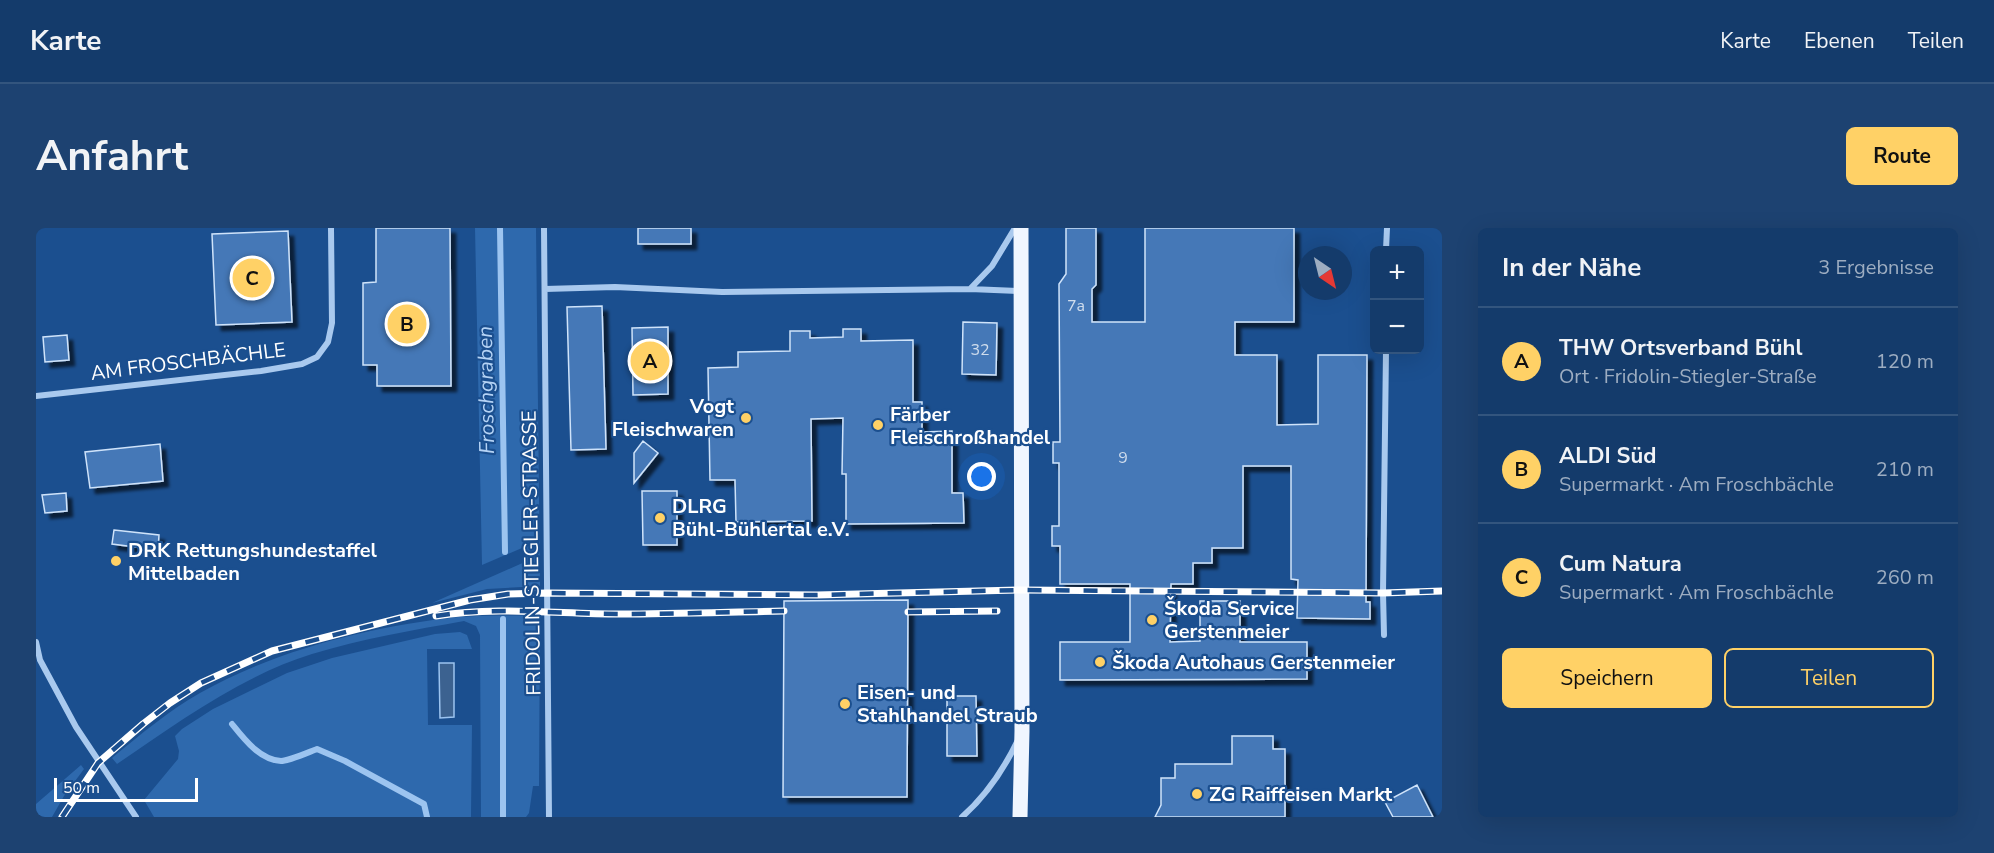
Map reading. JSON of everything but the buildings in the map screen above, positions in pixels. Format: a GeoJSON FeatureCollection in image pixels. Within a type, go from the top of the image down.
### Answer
{"type":"FeatureCollection","features":[{"type":"Feature","properties":{"kind":"main road"},"geometry":{"type":"LineString","coordinates":[[1020,817],[1022,731],[1021,228]]}},
{"type":"Feature","properties":{"kind":"street","name":"AM FROSCHBÄCHLE"},"geometry":{"type":"LineString","coordinates":[[36,396],[261,371],[302,364],[317,357],[328,342],[332,323],[331,228]]}},
{"type":"Feature","properties":{"kind":"street","name":"FRIDOLIN-STIEGLER-STRASSE"},"geometry":{"type":"LineString","coordinates":[[544,228],[549,817]]}},
{"type":"Feature","properties":{"kind":"street"},"geometry":{"type":"LineString","coordinates":[[970,289],[992,266],[1015,228]]}},
{"type":"Feature","properties":{"kind":"street"},"geometry":{"type":"LineString","coordinates":[[1386,246],[1387,228]]}},
{"type":"Feature","properties":{"kind":"street"},"geometry":{"type":"LineString","coordinates":[[544,289],[615,287],[722,292],[970,289],[1021,291]]}},
{"type":"Feature","properties":{"kind":"street"},"geometry":{"type":"LineString","coordinates":[[1384,635],[1386,354]]}},
{"type":"Feature","properties":{"kind":"street"},"geometry":{"type":"LineString","coordinates":[[36,642],[40,660],[76,728],[136,817]]}},
{"type":"Feature","properties":{"kind":"street"},"geometry":{"type":"LineString","coordinates":[[963,817],[979,803],[991,786],[1008,761],[1022,731]]}},
{"type":"Feature","properties":{"kind":"shaded area"},"geometry":{"type":"Polygon","coordinates":[[[475,228],[536,228],[540,586],[487,589],[432,603],[527,561],[522,548],[482,565],[475,228]]]}},
{"type":"Feature","properties":{"kind":"shaded area"},"geometry":{"type":"Polygon","coordinates":[[[540,615],[539,786],[533,786],[529,813],[526,817],[481,817],[480,635],[476,626],[464,621],[349,644],[286,663],[210,702],[117,764],[112,758],[165,715],[188,700],[229,678],[292,652],[359,634],[425,621],[468,616],[540,615]]]}},
{"type":"Feature","properties":{"kind":"shaded area"},"geometry":{"type":"Polygon","coordinates":[[[460,632],[467,635],[472,649],[427,649],[428,725],[472,725],[471,817],[154,817],[144,800],[178,759],[179,751],[175,736],[213,709],[287,673],[332,658],[435,634],[460,632]]]}},
{"type":"Feature","properties":{"kind":"shaded area"},"geometry":{"type":"Polygon","coordinates":[[[439,663],[454,663],[454,717],[440,718],[439,663]]]}},
{"type":"Feature","properties":{"kind":"shaded area"},"geometry":{"type":"Polygon","coordinates":[[[81,765],[84,769],[52,817],[36,817],[36,804],[81,765]]]}},
{"type":"Feature","properties":{"kind":"waterway","name":"Froschgraben"},"geometry":{"type":"LineString","coordinates":[[500,228],[505,552]]}},
{"type":"Feature","properties":{"kind":"waterway","name":"Froschgraben"},"geometry":{"type":"LineString","coordinates":[[503,619],[503,817]]}},
{"type":"Feature","properties":{"kind":"waterway"},"geometry":{"type":"LineString","coordinates":[[232,724],[253,748],[273,760],[289,760],[317,749],[345,761],[424,804],[427,817]]}},
{"type":"Feature","properties":{"kind":"railway"},"geometry":{"type":"LineString","coordinates":[[62,817],[98,763],[170,703],[201,683],[272,651],[470,600],[508,594],[547,593],[817,595],[1020,590],[1383,593],[1442,591]]}},
{"type":"Feature","properties":{"kind":"railway"},"geometry":{"type":"LineString","coordinates":[[436,616],[481,611],[619,614],[784,611]]}},
{"type":"Feature","properties":{"kind":"railway"},"geometry":{"type":"LineString","coordinates":[[908,612],[997,611]]}},
{"type":"Feature","properties":{"kind":"place","name":"Cum Natura"},"geometry":{"type":"Point","coordinates":[252,278]}},
{"type":"Feature","properties":{"kind":"place","name":"ALDI Süd"},"geometry":{"type":"Point","coordinates":[407,324]}},
{"type":"Feature","properties":{"kind":"place","name":"THW Ortsverband Bühl"},"geometry":{"type":"Point","coordinates":[650,361]}},
{"type":"Feature","properties":{"kind":"place","name":"Vogt Fleischwaren"},"geometry":{"type":"Point","coordinates":[746,418]}},
{"type":"Feature","properties":{"kind":"place","name":"Färber Fleischroßhandel"},"geometry":{"type":"Point","coordinates":[878,425]}},
{"type":"Feature","properties":{"kind":"place","name":"DLRG Bühl-Bühlertal e.V."},"geometry":{"type":"Point","coordinates":[660,518]}},
{"type":"Feature","properties":{"kind":"place","name":"DRK Rettungshundestaffel Mittelbaden"},"geometry":{"type":"Point","coordinates":[116,561]}},
{"type":"Feature","properties":{"kind":"place","name":"Škoda Service Gerstenmeier"},"geometry":{"type":"Point","coordinates":[1152,620]}},
{"type":"Feature","properties":{"kind":"place","name":"Škoda Autohaus Gerstenmeier"},"geometry":{"type":"Point","coordinates":[1100,662]}},
{"type":"Feature","properties":{"kind":"place","name":"Eisen- und Stahlhandel Straub"},"geometry":{"type":"Point","coordinates":[845,704]}},
{"type":"Feature","properties":{"kind":"place","name":"ZG Raiffeisen Markt"},"geometry":{"type":"Point","coordinates":[1197,794]}}]}
